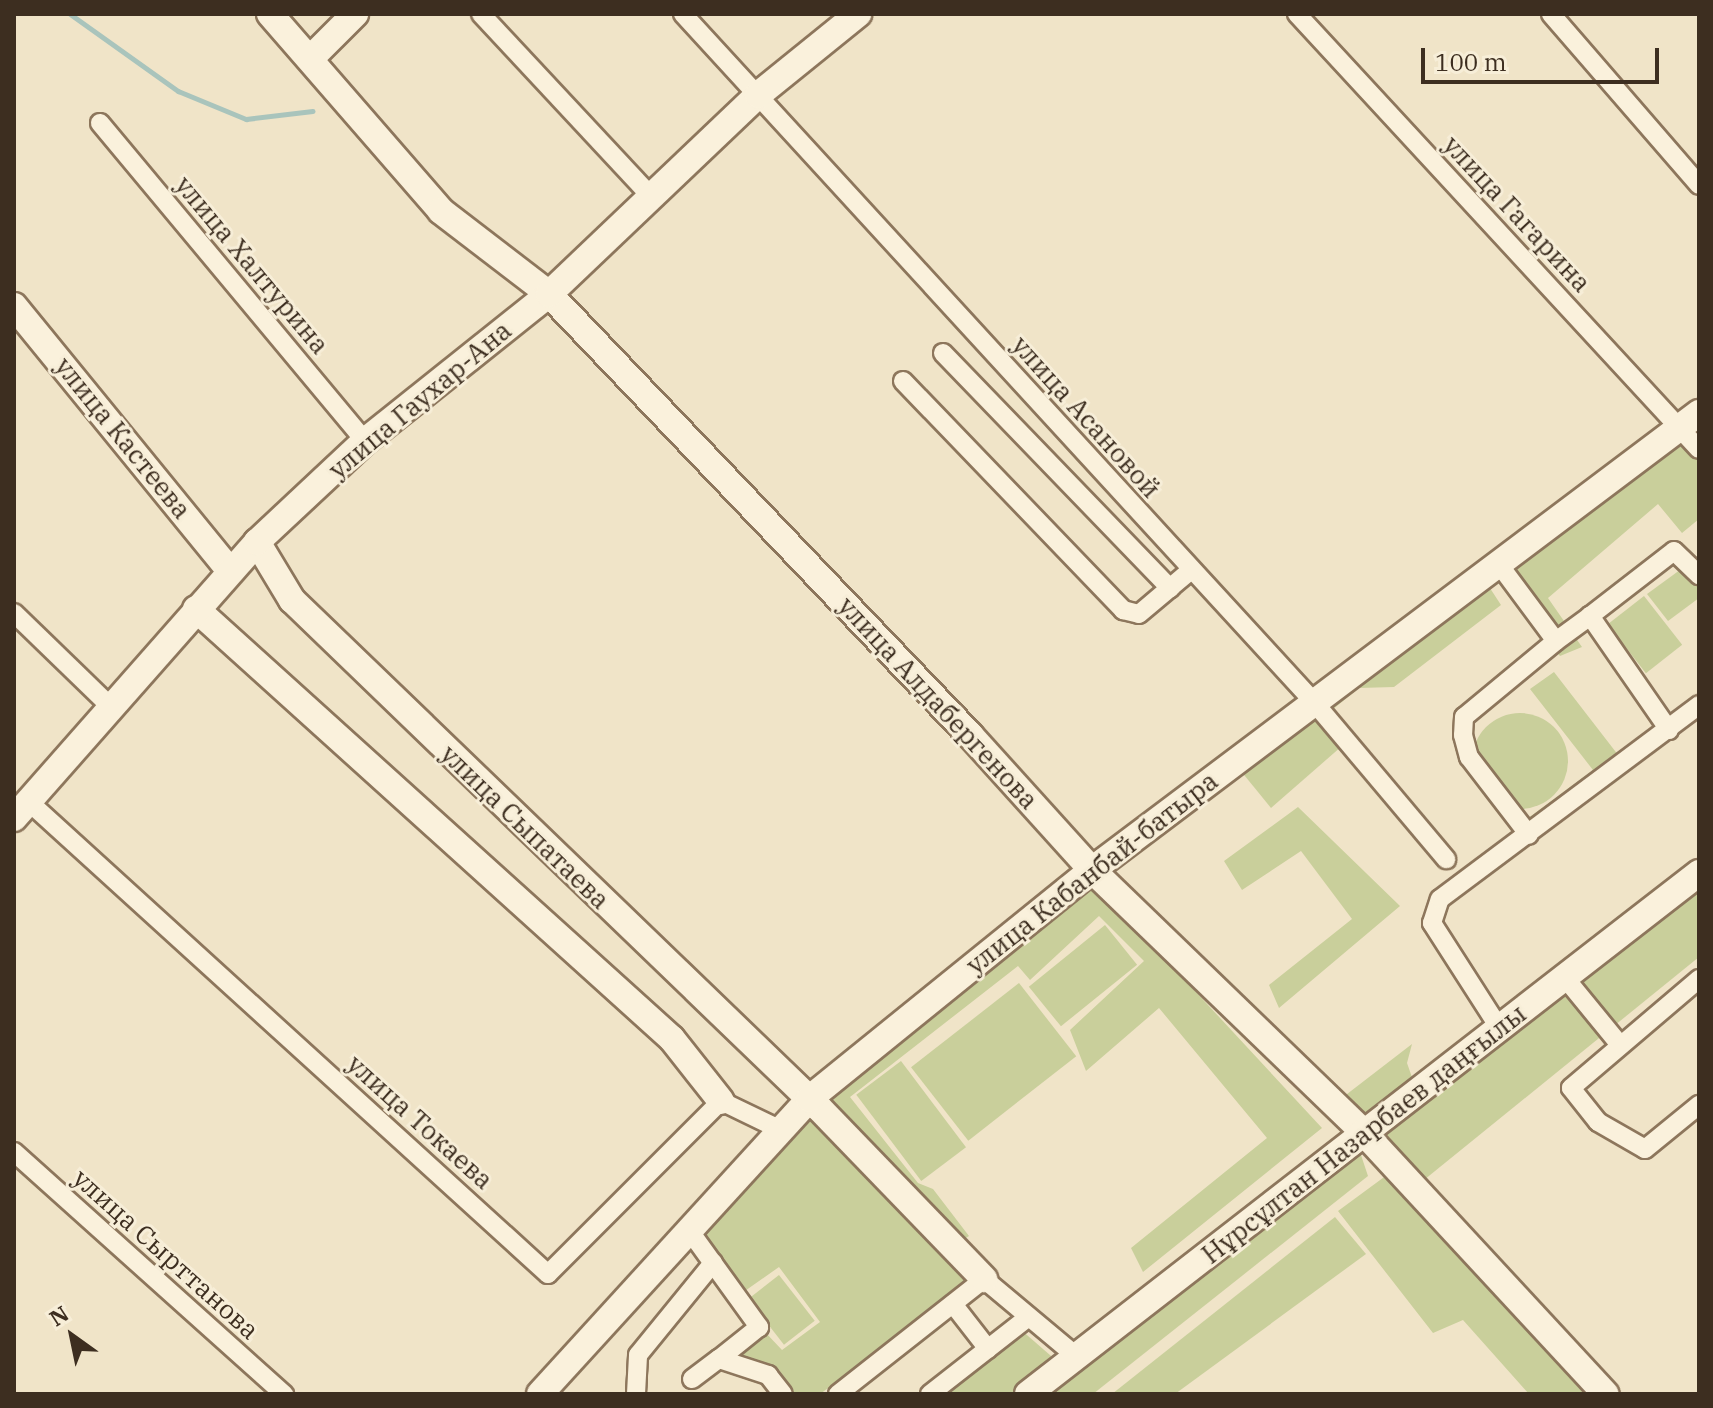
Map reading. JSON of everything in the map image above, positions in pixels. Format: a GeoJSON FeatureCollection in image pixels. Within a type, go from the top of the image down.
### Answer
{"type":"FeatureCollection","features":[{"type":"Feature","properties":{"kind":"street","name":"улица Алдабергенова"},"geometry":{"type":"LineString","coordinates":[[270,14],[441,211],[549,294],[970,735],[1092,870],[1363,1132],[1606,1394]]}},
{"type":"Feature","properties":{"kind":"street"},"geometry":{"type":"LineString","coordinates":[[310,59],[355,14]]}},
{"type":"Feature","properties":{"kind":"street"},"geometry":{"type":"LineString","coordinates":[[481,14],[649,194]]}},
{"type":"Feature","properties":{"kind":"street","name":"улица Асановой"},"geometry":{"type":"LineString","coordinates":[[683,14],[1313,701],[1446,859]]}},
{"type":"Feature","properties":{"kind":"street","name":"улица Гаухар-Ана"},"geometry":{"type":"LineString","coordinates":[[21,809],[257,542],[365,441],[549,294],[649,194],[758,95],[858,14]]}},
{"type":"Feature","properties":{"kind":"street","name":"улица Гагарина"},"geometry":{"type":"LineString","coordinates":[[1297,14],[1690,421],[1699,449]]}},
{"type":"Feature","properties":{"kind":"street"},"geometry":{"type":"LineString","coordinates":[[1551,14],[1699,185]]}},
{"type":"Feature","properties":{"kind":"street","name":"улица Халтурина"},"geometry":{"type":"LineString","coordinates":[[100,123],[365,441]]}},
{"type":"Feature","properties":{"kind":"street","name":"улица Кастеева"},"geometry":{"type":"LineString","coordinates":[[14,306],[230,571]]}},
{"type":"Feature","properties":{"kind":"street"},"geometry":{"type":"LineString","coordinates":[[943,353],[1170,588]]}},
{"type":"Feature","properties":{"kind":"street"},"geometry":{"type":"LineString","coordinates":[[903,381],[1123,610],[1139,614],[1191,570]]}},
{"type":"Feature","properties":{"kind":"street","name":"улица Кабанбай-батыра"},"geometry":{"type":"LineString","coordinates":[[540,1394],[809,1099],[1092,870],[1313,701],[1690,421]]}},
{"type":"Feature","properties":{"kind":"street","name":"улица Сыпатаева"},"geometry":{"type":"LineString","coordinates":[[257,542],[292,600],[809,1099],[984,1279]]}},
{"type":"Feature","properties":{"kind":"street"},"geometry":{"type":"LineString","coordinates":[[1529,835],[1469,757],[1464,717],[1556,641],[1674,551],[1699,575]]}},
{"type":"Feature","properties":{"kind":"street"},"geometry":{"type":"LineString","coordinates":[[1498,563],[1556,641]]}},
{"type":"Feature","properties":{"kind":"street"},"geometry":{"type":"LineString","coordinates":[[196,609],[672,1039],[721,1101],[781,1130]]}},
{"type":"Feature","properties":{"kind":"street"},"geometry":{"type":"LineString","coordinates":[[14,613],[110,706]]}},
{"type":"Feature","properties":{"kind":"street"},"geometry":{"type":"LineString","coordinates":[[1590,616],[1669,730]]}},
{"type":"Feature","properties":{"kind":"street"},"geometry":{"type":"LineString","coordinates":[[1500,1029],[1432,923],[1433,910],[1440,899],[1699,705]]}},
{"type":"Feature","properties":{"kind":"street","name":"улица Токаева"},"geometry":{"type":"LineString","coordinates":[[21,809],[548,1274],[721,1101]]}},
{"type":"Feature","properties":{"kind":"street","name":"Нұрсұлтан Назарбаев даңғылы"},"geometry":{"type":"LineString","coordinates":[[1028,1394],[1699,873]]}},
{"type":"Feature","properties":{"kind":"street"},"geometry":{"type":"LineString","coordinates":[[1566,979],[1620,1045]]}},
{"type":"Feature","properties":{"kind":"street"},"geometry":{"type":"LineString","coordinates":[[1699,979],[1571,1088],[1598,1122],[1645,1149],[1699,1105]]}},
{"type":"Feature","properties":{"kind":"street","name":"улица Сырттанова"},"geometry":{"type":"LineString","coordinates":[[14,1152],[284,1394]]}},
{"type":"Feature","properties":{"kind":"street"},"geometry":{"type":"LineString","coordinates":[[689,1230],[759,1327],[692,1379]]}},
{"type":"Feature","properties":{"kind":"street"},"geometry":{"type":"LineString","coordinates":[[636,1394],[638,1355],[713,1263]]}},
{"type":"Feature","properties":{"kind":"street"},"geometry":{"type":"LineString","coordinates":[[838,1394],[984,1279],[1026,1319],[1076,1356]]}},
{"type":"Feature","properties":{"kind":"street"},"geometry":{"type":"LineString","coordinates":[[953,1304],[988,1349]]}},
{"type":"Feature","properties":{"kind":"street"},"geometry":{"type":"LineString","coordinates":[[930,1394],[1026,1319]]}},
{"type":"Feature","properties":{"kind":"street"},"geometry":{"type":"LineString","coordinates":[[719,1359],[768,1375],[783,1394]]}},
{"type":"Feature","properties":{"kind":"green space"},"geometry":{"type":"Polygon","coordinates":[[[1680,435],[1699,456],[1699,519],[1682,533],[1658,504],[1548,598],[1582,647],[1560,656],[1494,574],[1680,435]]]}},
{"type":"Feature","properties":{"kind":"green space"},"geometry":{"type":"Polygon","coordinates":[[[1684,567],[1699,587],[1699,598],[1668,621],[1647,594],[1684,567]]]}},
{"type":"Feature","properties":{"kind":"green space"},"geometry":{"type":"Polygon","coordinates":[[[1486,582],[1501,605],[1394,687],[1359,688],[1332,710],[1324,700],[1486,582]]]}},
{"type":"Feature","properties":{"kind":"green space"},"geometry":{"type":"Polygon","coordinates":[[[1644,596],[1682,645],[1646,673],[1608,624],[1644,596]]]}},
{"type":"Feature","properties":{"kind":"green space"},"geometry":{"type":"Polygon","coordinates":[[[1554,672],[1622,760],[1603,775],[1609,786],[1529,846],[1515,828],[1593,770],[1530,689],[1554,672]]]}},
{"type":"Feature","properties":{"kind":"green space"},"geometry":{"type":"Polygon","coordinates":[[[1311,711],[1342,746],[1271,808],[1236,765],[1311,711]]]}},
{"type":"Feature","properties":{"kind":"green space"},"geometry":{"type":"Polygon","coordinates":[[[1520,713],[1538,717],[1554,727],[1564,743],[1568,761],[1564,779],[1554,795],[1538,805],[1520,809],[1502,805],[1486,795],[1476,779],[1472,761],[1476,743],[1486,727],[1502,717],[1520,713]]]}},
{"type":"Feature","properties":{"kind":"green space"},"geometry":{"type":"Polygon","coordinates":[[[1298,807],[1400,906],[1279,1008],[1269,985],[1352,919],[1301,851],[1242,890],[1224,861],[1298,807]]]}},
{"type":"Feature","properties":{"kind":"green space"},"geometry":{"type":"Polygon","coordinates":[[[1094,882],[1322,1128],[1143,1272],[1131,1248],[1267,1138],[1159,1008],[1086,1071],[1070,1030],[1144,961],[1099,916],[1030,980],[1018,966],[850,1097],[918,1183],[933,1189],[969,1236],[958,1243],[822,1098],[1094,882]]]}},
{"type":"Feature","properties":{"kind":"green space"},"geometry":{"type":"Polygon","coordinates":[[[1699,883],[1699,957],[1419,1184],[1375,1135],[1699,883]]]}},
{"type":"Feature","properties":{"kind":"green space"},"geometry":{"type":"Polygon","coordinates":[[[1105,925],[1137,965],[1061,1026],[1029,987],[1105,925]]]}},
{"type":"Feature","properties":{"kind":"green space"},"geometry":{"type":"Polygon","coordinates":[[[1019,983],[1076,1056],[968,1141],[911,1067],[1019,983]]]}},
{"type":"Feature","properties":{"kind":"green space"},"geometry":{"type":"Polygon","coordinates":[[[1412,1044],[1407,1063],[1414,1083],[1362,1126],[1338,1101],[1412,1044]]]}},
{"type":"Feature","properties":{"kind":"green space"},"geometry":{"type":"Polygon","coordinates":[[[901,1061],[966,1147],[921,1181],[856,1095],[901,1061]]]}},
{"type":"Feature","properties":{"kind":"green space"},"geometry":{"type":"Polygon","coordinates":[[[812,1109],[976,1280],[820,1394],[790,1394],[734,1354],[765,1332],[782,1350],[820,1322],[779,1267],[742,1293],[695,1230],[812,1109]]]}},
{"type":"Feature","properties":{"kind":"green space"},"geometry":{"type":"Polygon","coordinates":[[[1358,1146],[1368,1176],[1093,1394],[1034,1394],[1358,1146]]]}},
{"type":"Feature","properties":{"kind":"green space"},"geometry":{"type":"Polygon","coordinates":[[[1391,1172],[1594,1394],[1529,1394],[1463,1320],[1433,1333],[1338,1211],[1391,1172]]]}},
{"type":"Feature","properties":{"kind":"green space"},"geometry":{"type":"Polygon","coordinates":[[[1335,1217],[1366,1254],[1175,1394],[1112,1394],[1335,1217]]]}},
{"type":"Feature","properties":{"kind":"green space"},"geometry":{"type":"Polygon","coordinates":[[[779,1275],[815,1321],[784,1345],[748,1299],[779,1275]]]}},
{"type":"Feature","properties":{"kind":"green space"},"geometry":{"type":"Polygon","coordinates":[[[1020,1329],[1058,1362],[1015,1394],[936,1394],[1020,1329]]]}},
{"type":"Feature","properties":{"kind":"waterway"},"geometry":{"type":"LineString","coordinates":[[70,14],[178,91],[246,119],[313,111]]}}]}
